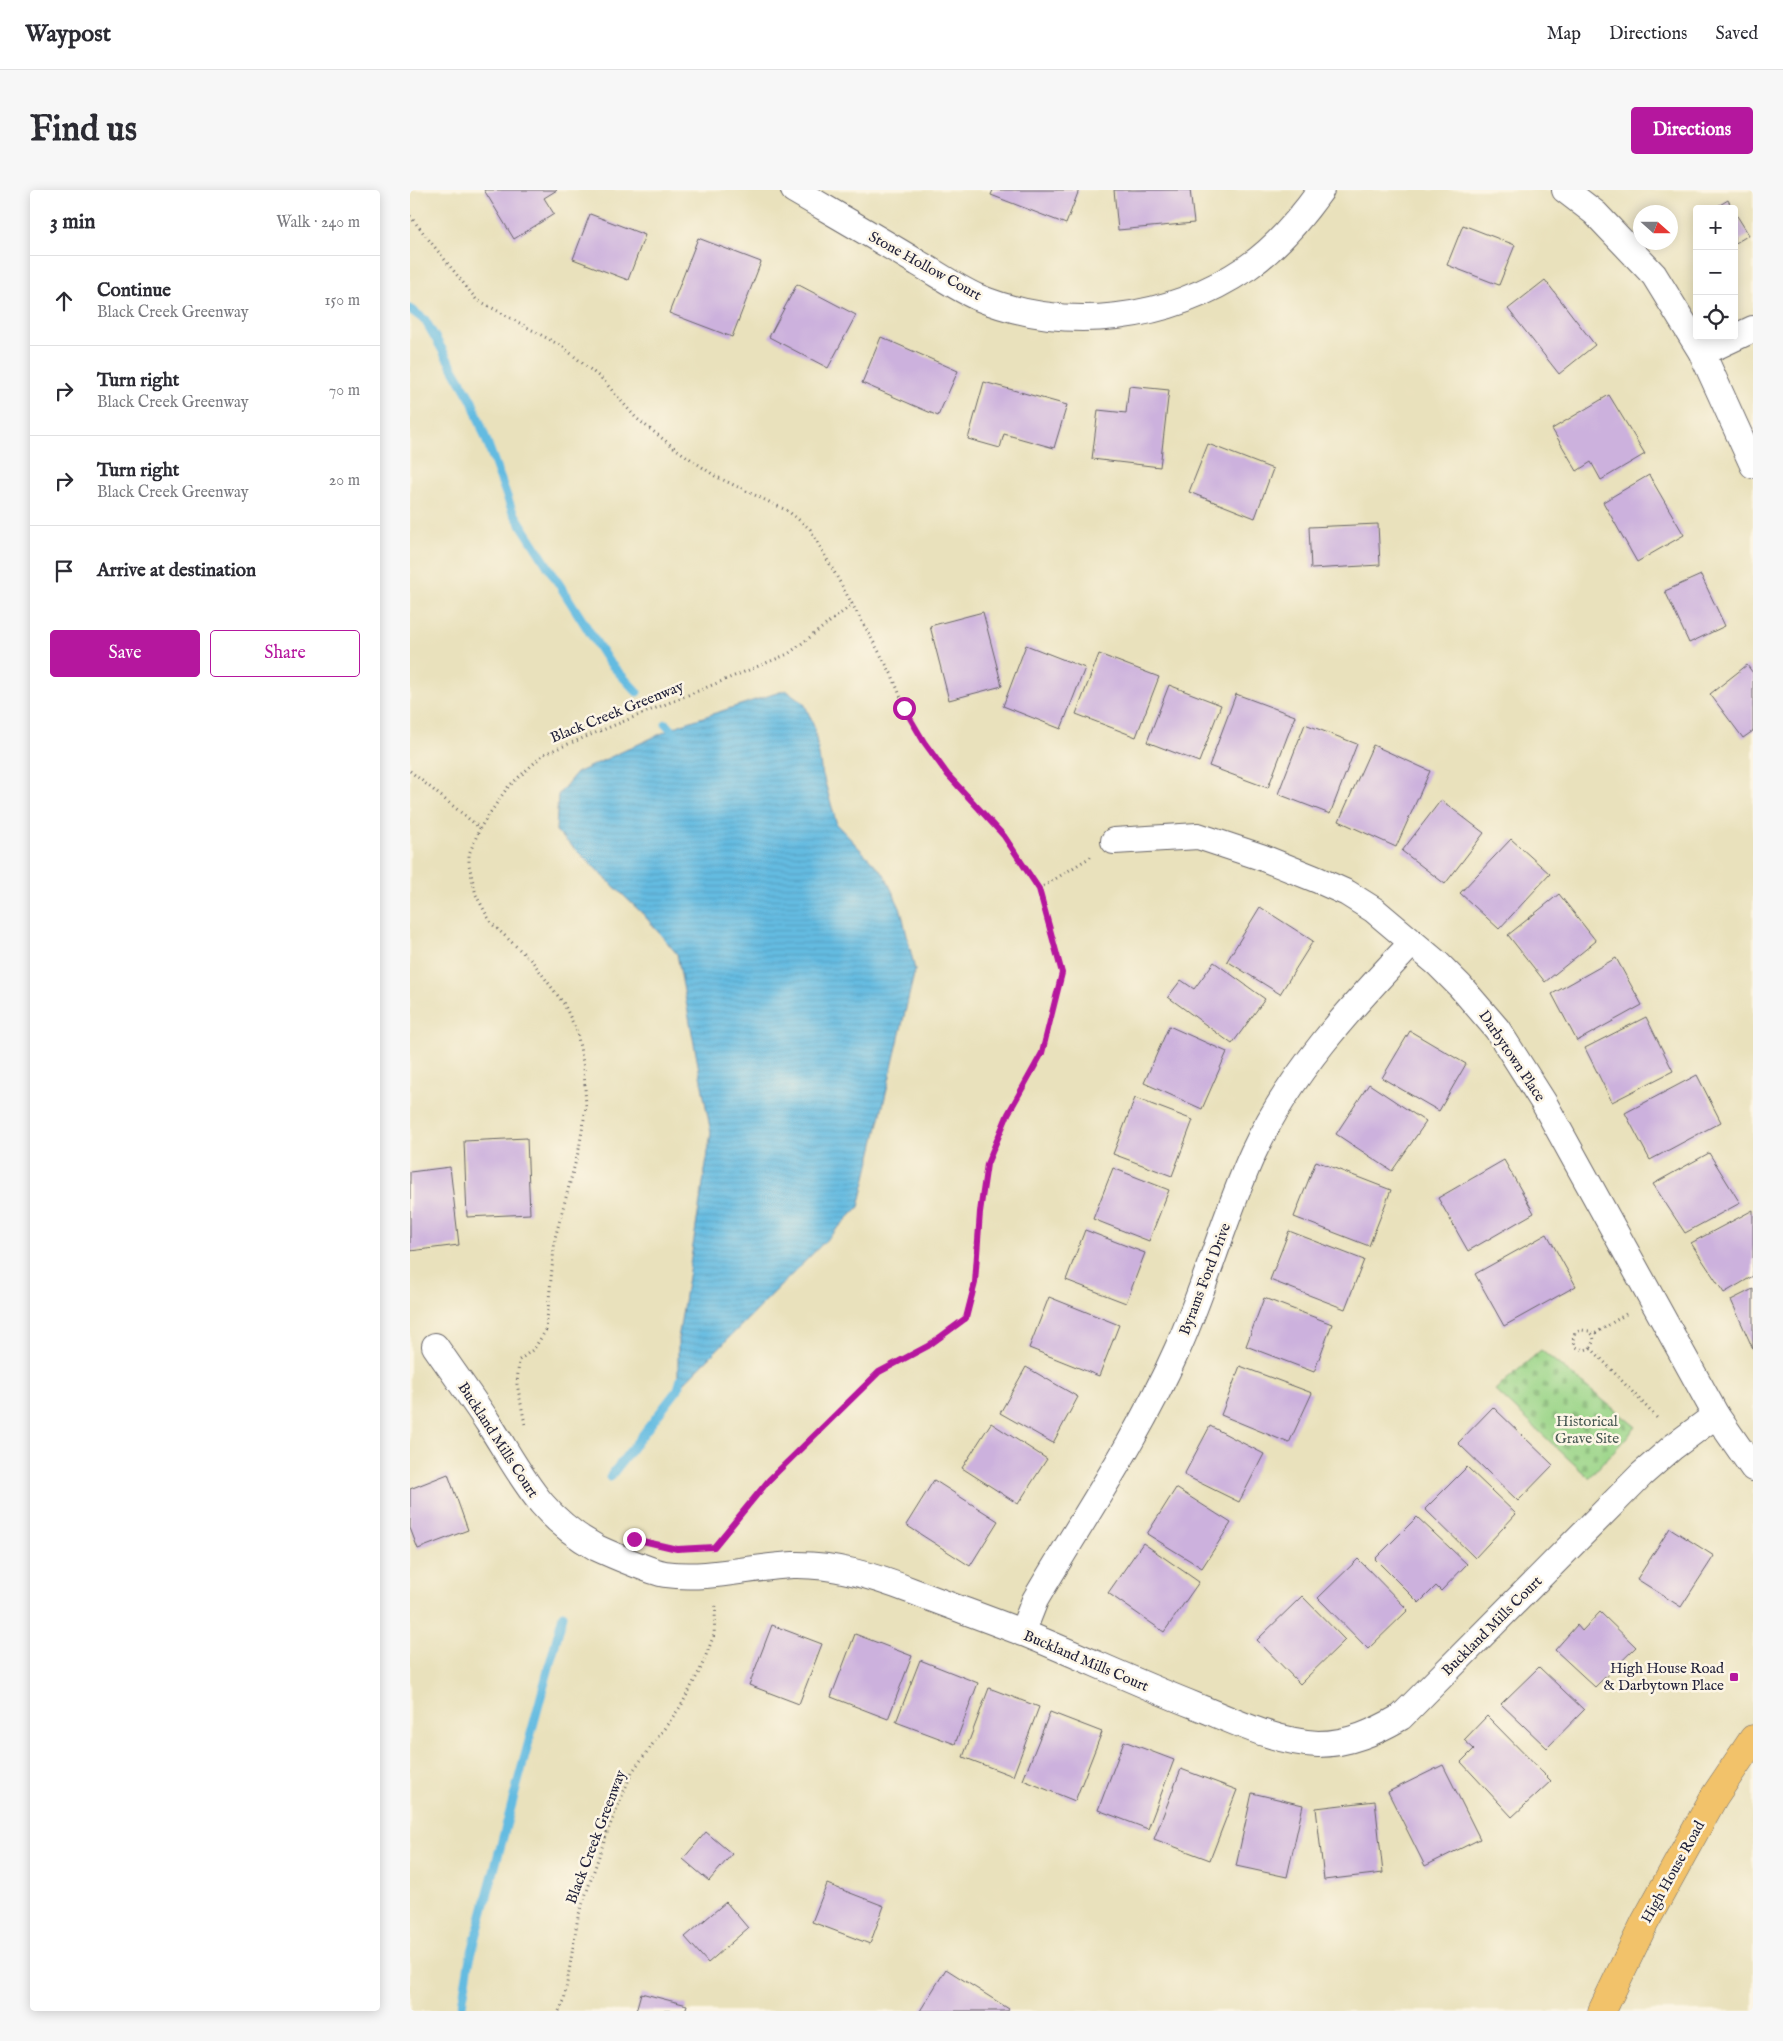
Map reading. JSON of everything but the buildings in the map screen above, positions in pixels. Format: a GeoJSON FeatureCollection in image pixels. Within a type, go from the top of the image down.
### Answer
{"type":"FeatureCollection","features":[{"type":"Feature","properties":{"kind":"main road","name":"High House Road"},"geometry":{"type":"LineString","coordinates":[[1602,2011],[1645,1922],[1705,1814],[1753,1740]]}},
{"type":"Feature","properties":{"kind":"street","name":"Stone Hollow Court"},"geometry":{"type":"LineString","coordinates":[[794,190],[976,296],[1021,311],[1057,318],[1083,318],[1110,317],[1160,309],[1222,283],[1249,266],[1276,243],[1304,215],[1321,190]]}},
{"type":"Feature","properties":{"kind":"street"},"geometry":{"type":"LineString","coordinates":[[1565,190],[1595,213],[1654,276],[1702,353],[1753,465]]}},
{"type":"Feature","properties":{"kind":"street"},"geometry":{"type":"LineString","coordinates":[[1702,353],[1753,329]]}},
{"type":"Feature","properties":{"kind":"street","name":"Darbytown Place"},"geometry":{"type":"LineString","coordinates":[[1114,841],[1198,836],[1261,857],[1346,894],[1374,910],[1460,986],[1496,1029],[1544,1103],[1716,1415],[1753,1468]]}},
{"type":"Feature","properties":{"kind":"street","name":"Byrams Ford Drive"},"geometry":{"type":"LineString","coordinates":[[1022,1633],[1035,1600],[1146,1413],[1178,1350],[1253,1153],[1273,1115],[1297,1077],[1344,1016],[1412,943]]}},
{"type":"Feature","properties":{"kind":"street","name":"Buckland Mills Court"},"geometry":{"type":"LineString","coordinates":[[435,1346],[489,1425],[519,1476],[541,1505],[567,1529],[599,1549],[664,1574],[715,1574],[793,1565],[832,1568],[873,1576],[1022,1633],[1155,1690],[1268,1734],[1294,1741],[1319,1744],[1360,1738],[1378,1731],[1401,1717],[1641,1475],[1673,1447],[1716,1415]]}},
{"type":"Feature","properties":{"kind":"path"},"geometry":{"type":"LineString","coordinates":[[410,216],[476,300],[563,347],[602,380],[636,418],[676,450],[715,476],[788,511],[810,529],[892,675],[904,708],[924,742],[948,775],[1004,836],[1039,889],[1062,973],[1042,1053],[1008,1114],[987,1164],[980,1212],[975,1283],[966,1318],[928,1346],[879,1372],[769,1480],[714,1547]]}},
{"type":"Feature","properties":{"kind":"path","name":"Black Creek Greenway"},"geometry":{"type":"LineString","coordinates":[[527,1428],[516,1384],[519,1360],[534,1349],[546,1330],[555,1238],[579,1149],[586,1107],[584,1068],[576,1032],[564,1004],[532,961],[492,924],[476,895],[469,865],[469,854],[480,828],[507,788],[544,754],[788,654],[853,604]]}},
{"type":"Feature","properties":{"kind":"path"},"geometry":{"type":"LineString","coordinates":[[410,771],[480,828]]}},
{"type":"Feature","properties":{"kind":"path"},"geometry":{"type":"LineString","coordinates":[[1039,889],[1114,841]]}},
{"type":"Feature","properties":{"kind":"path"},"geometry":{"type":"LineString","coordinates":[[1593,1334],[1628,1313]]}},
{"type":"Feature","properties":{"kind":"path"},"geometry":{"type":"LineString","coordinates":[[1581,1330],[1589,1331],[1593,1334],[1594,1340],[1590,1348],[1584,1350],[1576,1347],[1573,1340],[1575,1333],[1581,1330]]}},
{"type":"Feature","properties":{"kind":"path"},"geometry":{"type":"LineString","coordinates":[[1590,1348],[1657,1418]]}},
{"type":"Feature","properties":{"kind":"path","name":"Black Creek Greenway"},"geometry":{"type":"LineString","coordinates":[[559,2011],[564,2001],[578,1917],[608,1830],[632,1772],[681,1706],[701,1668],[714,1635],[716,1602]]}},
{"type":"Feature","properties":{"kind":"green space","name":"Historical Grave Site"},"geometry":{"type":"Polygon","coordinates":[[[1541,1350],[1636,1427],[1589,1478],[1495,1390],[1541,1350]]]}},
{"type":"Feature","properties":{"kind":"water"},"geometry":{"type":"Polygon","coordinates":[[[786,690],[804,703],[814,726],[821,768],[837,825],[884,874],[901,910],[915,970],[859,1207],[678,1389],[678,1339],[711,1133],[677,954],[643,914],[556,831],[558,795],[576,773],[682,724],[786,690]]]}},
{"type":"Feature","properties":{"kind":"waterway"},"geometry":{"type":"LineString","coordinates":[[410,309],[425,320],[472,401],[512,510],[608,661],[637,692]]}},
{"type":"Feature","properties":{"kind":"waterway"},"geometry":{"type":"LineString","coordinates":[[666,724],[678,737]]}},
{"type":"Feature","properties":{"kind":"waterway"},"geometry":{"type":"LineString","coordinates":[[610,1477],[678,1389],[681,1379]]}},
{"type":"Feature","properties":{"kind":"waterway"},"geometry":{"type":"LineString","coordinates":[[461,2011],[469,1963],[563,1615]]}},
{"type":"Feature","properties":{"kind":"place","name":"High House Road & Darbytown Place"},"geometry":{"type":"Point","coordinates":[1734,1677]}},
{"type":"Feature","properties":{"kind":"route"},"geometry":{"type":"LineString","coordinates":[[634,1539],[677,1549],[714,1547],[769,1480],[879,1372],[928,1346],[966,1318],[975,1283],[980,1212],[987,1164],[1008,1114],[1042,1053],[1062,973],[1039,889],[1004,836],[948,775],[924,742],[904,708]]}}]}
